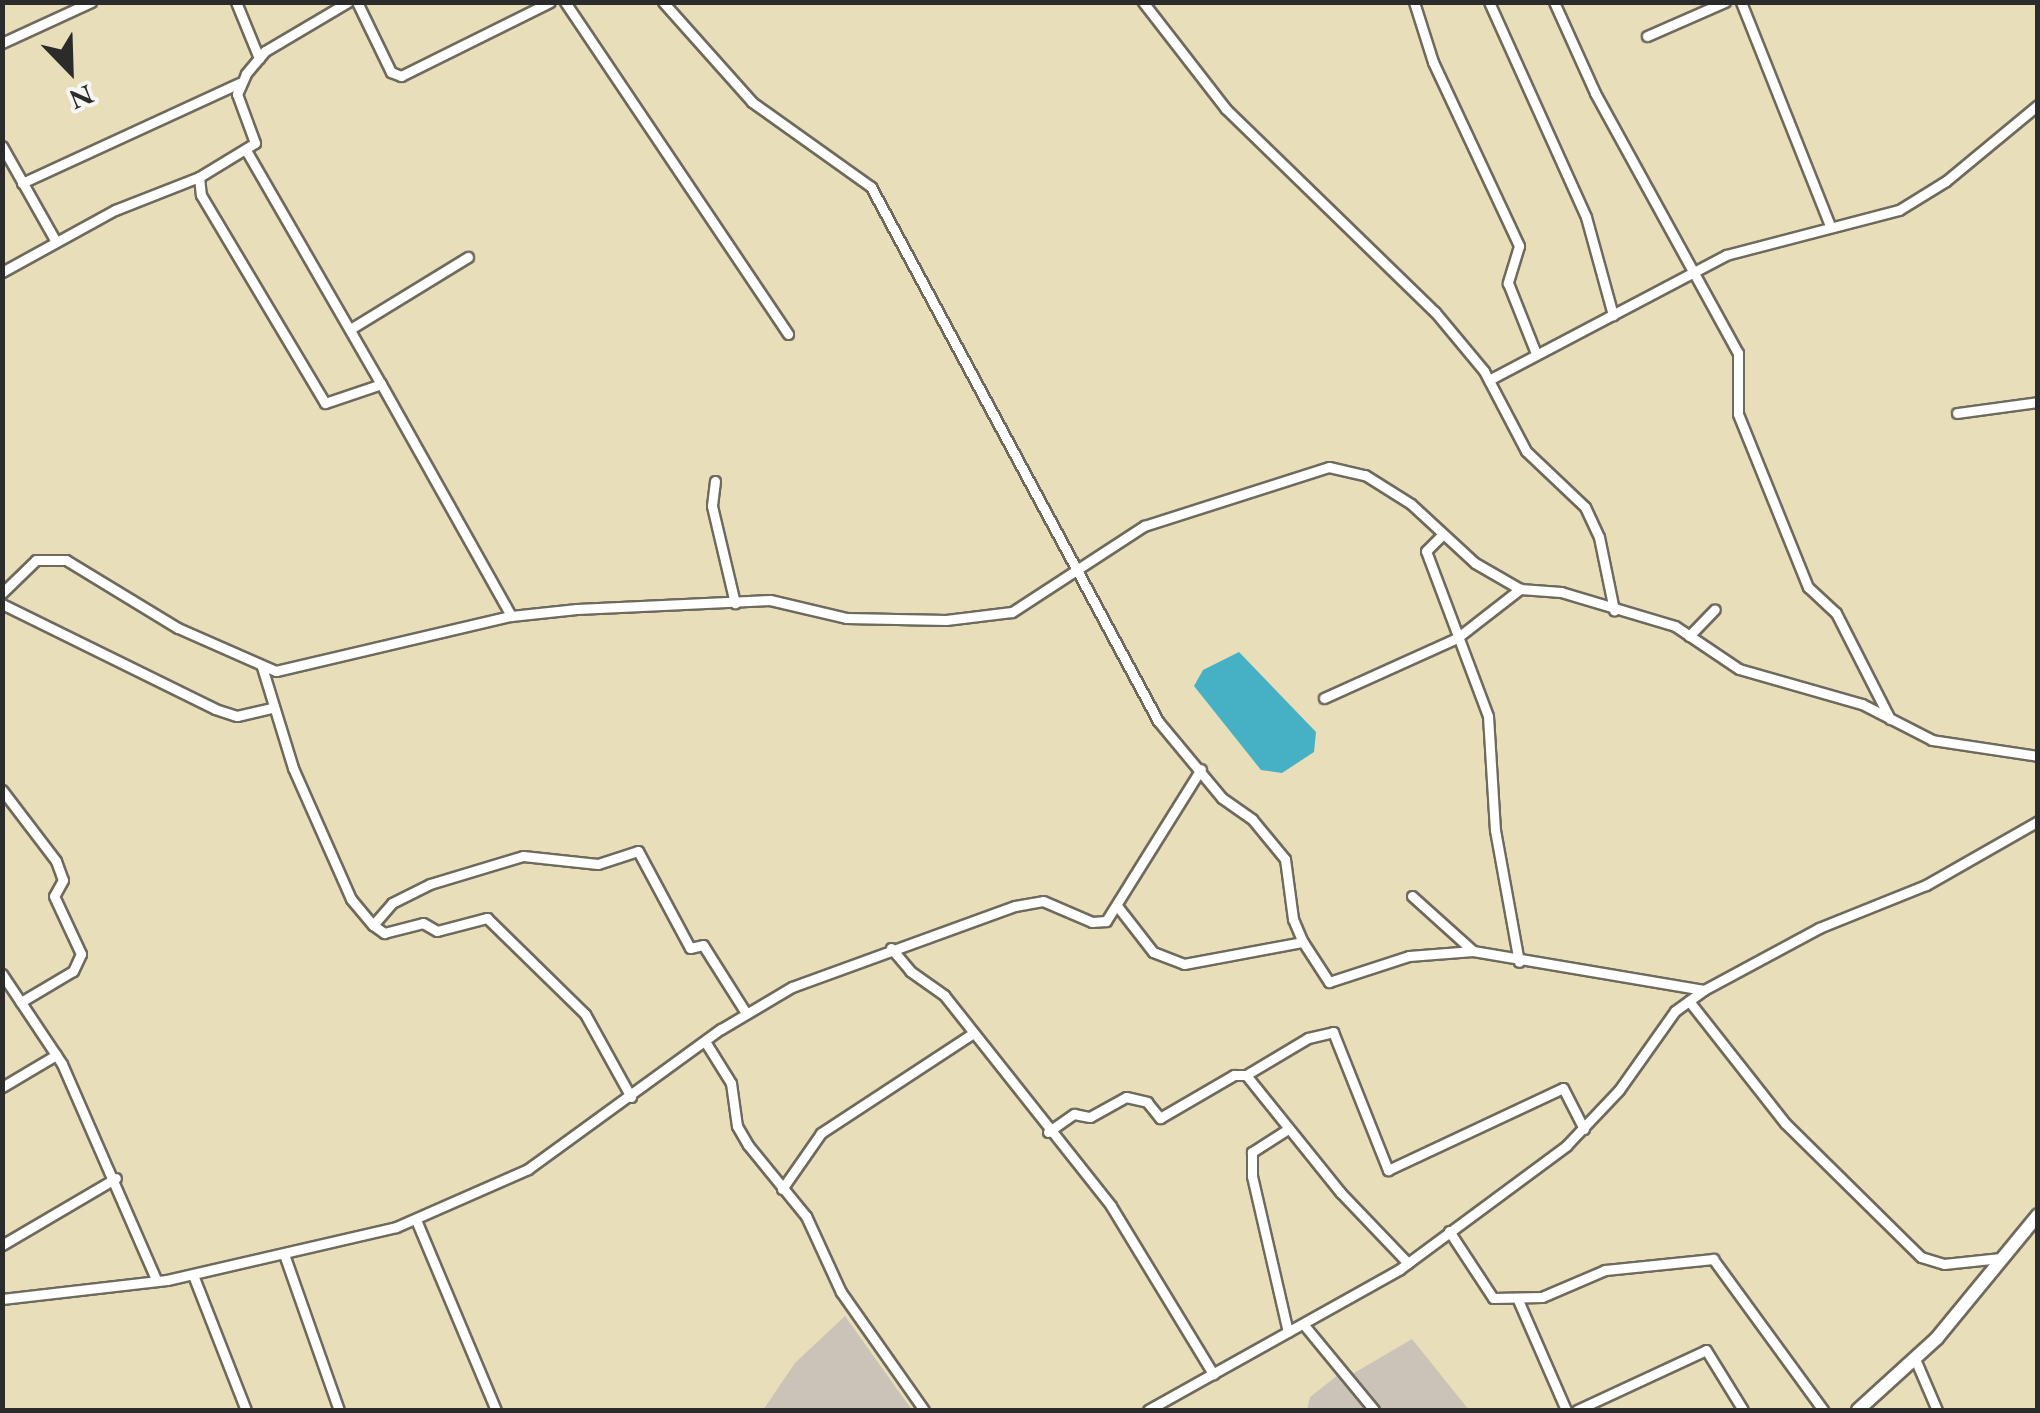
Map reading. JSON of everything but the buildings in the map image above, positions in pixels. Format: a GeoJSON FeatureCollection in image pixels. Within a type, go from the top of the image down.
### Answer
{"type":"FeatureCollection","features":[{"type":"Feature","properties":{"kind":"main road"},"geometry":{"type":"LineString","coordinates":[[1858,1410],[1915,1359],[2038,1215]]}},
{"type":"Feature","properties":{"kind":"street"},"geometry":{"type":"LineString","coordinates":[[2,43],[91,2]]}},
{"type":"Feature","properties":{"kind":"street"},"geometry":{"type":"LineString","coordinates":[[236,2],[259,58]]}},
{"type":"Feature","properties":{"kind":"street"},"geometry":{"type":"LineString","coordinates":[[22,182],[239,83],[259,58],[348,2]]}},
{"type":"Feature","properties":{"kind":"street"},"geometry":{"type":"LineString","coordinates":[[358,2],[391,72],[401,76],[550,2]]}},
{"type":"Feature","properties":{"kind":"street"},"geometry":{"type":"LineString","coordinates":[[565,2],[615,85],[684,174],[788,334]]}},
{"type":"Feature","properties":{"kind":"street"},"geometry":{"type":"LineString","coordinates":[[663,2],[752,102],[871,188],[1158,721],[1285,859],[1293,919],[1329,982],[1409,956],[1473,951],[1518,962],[1704,990]]}},
{"type":"Feature","properties":{"kind":"street"},"geometry":{"type":"LineString","coordinates":[[1144,2],[1226,109],[1434,312],[1489,380],[1526,451],[1585,507],[1600,537],[1614,610]]}},
{"type":"Feature","properties":{"kind":"street"},"geometry":{"type":"LineString","coordinates":[[1414,2],[1433,62],[1519,246],[1508,283],[1535,351]]}},
{"type":"Feature","properties":{"kind":"street"},"geometry":{"type":"LineString","coordinates":[[1489,2],[1586,217],[1613,315]]}},
{"type":"Feature","properties":{"kind":"street"},"geometry":{"type":"LineString","coordinates":[[1554,2],[1595,93],[1742,363],[1733,386],[1738,414],[1808,587],[1836,613],[1891,722]]}},
{"type":"Feature","properties":{"kind":"street"},"geometry":{"type":"LineString","coordinates":[[1646,36],[1725,2]]}},
{"type":"Feature","properties":{"kind":"street"},"geometry":{"type":"LineString","coordinates":[[1741,2],[1830,226]]}},
{"type":"Feature","properties":{"kind":"street"},"geometry":{"type":"LineString","coordinates":[[2,272],[176,182],[199,176],[248,152],[255,144],[239,83]]}},
{"type":"Feature","properties":{"kind":"street"},"geometry":{"type":"LineString","coordinates":[[1489,380],[1535,351],[1762,242],[1899,210],[1946,181],[2038,105]]}},
{"type":"Feature","properties":{"kind":"street"},"geometry":{"type":"LineString","coordinates":[[2,146],[56,242]]}},
{"type":"Feature","properties":{"kind":"street"},"geometry":{"type":"LineString","coordinates":[[248,152],[352,328],[511,616]]}},
{"type":"Feature","properties":{"kind":"street"},"geometry":{"type":"LineString","coordinates":[[199,176],[201,195],[325,404],[382,384]]}},
{"type":"Feature","properties":{"kind":"street"},"geometry":{"type":"LineString","coordinates":[[352,328],[468,257]]}},
{"type":"Feature","properties":{"kind":"street"},"geometry":{"type":"LineString","coordinates":[[1957,413],[2038,402]]}},
{"type":"Feature","properties":{"kind":"street"},"geometry":{"type":"LineString","coordinates":[[2,593],[36,560],[66,560],[178,628],[276,671],[380,650],[511,616],[770,600],[846,618],[946,620],[1012,612],[1075,566],[1144,526],[1329,466],[1365,475],[1492,575],[1520,588],[1561,592],[1689,636],[1739,670],[1840,696],[1932,740],[2038,756]]}},
{"type":"Feature","properties":{"kind":"street"},"geometry":{"type":"LineString","coordinates":[[715,482],[712,506],[735,603]]}},
{"type":"Feature","properties":{"kind":"street"},"geometry":{"type":"LineString","coordinates":[[1443,534],[1426,551],[1488,716],[1494,830],[1518,962]]}},
{"type":"Feature","properties":{"kind":"street"},"geometry":{"type":"LineString","coordinates":[[1324,698],[1456,638],[1520,588]]}},
{"type":"Feature","properties":{"kind":"street"},"geometry":{"type":"LineString","coordinates":[[2,604],[215,709],[237,716],[273,708]]}},
{"type":"Feature","properties":{"kind":"street"},"geometry":{"type":"LineString","coordinates":[[1689,636],[1714,609]]}},
{"type":"Feature","properties":{"kind":"street"},"geometry":{"type":"LineString","coordinates":[[262,667],[273,708],[350,899],[384,934],[422,923],[438,931],[486,918],[585,1014],[631,1096]]}},
{"type":"Feature","properties":{"kind":"street"},"geometry":{"type":"LineString","coordinates":[[2,1299],[193,1275],[284,1256],[416,1220],[528,1169],[746,1013],[891,948],[1015,906],[1043,901],[1092,922],[1106,920],[1118,907],[1130,877],[1201,769]]}},
{"type":"Feature","properties":{"kind":"street"},"geometry":{"type":"LineString","coordinates":[[2,790],[56,861],[63,880],[54,896],[81,954],[73,970],[21,1002]]}},
{"type":"Feature","properties":{"kind":"street"},"geometry":{"type":"LineString","coordinates":[[1148,1410],[1304,1325],[1408,1262],[1449,1232],[1584,1128],[1689,1001],[1704,990],[1819,928],[1926,885],[2038,820]]}},
{"type":"Feature","properties":{"kind":"street"},"geometry":{"type":"LineString","coordinates":[[373,925],[392,903],[430,884],[523,856],[598,864],[638,850],[690,948],[703,945],[746,1013]]}},
{"type":"Feature","properties":{"kind":"street"},"geometry":{"type":"LineString","coordinates":[[1412,896],[1473,951]]}},
{"type":"Feature","properties":{"kind":"street"},"geometry":{"type":"LineString","coordinates":[[1118,907],[1153,952],[1184,964],[1304,942]]}},
{"type":"Feature","properties":{"kind":"street"},"geometry":{"type":"LineString","coordinates":[[891,948],[910,971],[944,996],[972,1034],[1017,1082],[1048,1132],[1131,1233],[1212,1374]]}},
{"type":"Feature","properties":{"kind":"street"},"geometry":{"type":"LineString","coordinates":[[2,974],[56,1055],[116,1178],[156,1281]]}},
{"type":"Feature","properties":{"kind":"street"},"geometry":{"type":"LineString","coordinates":[[1689,1001],[1785,1122],[1921,1257],[1944,1264],[2004,1258]]}},
{"type":"Feature","properties":{"kind":"street"},"geometry":{"type":"LineString","coordinates":[[1048,1132],[1074,1114],[1090,1117],[1126,1097],[1147,1102],[1160,1118],[1234,1075],[1246,1075],[1308,1038],[1333,1032],[1388,1170],[1563,1088],[1584,1128]]}},
{"type":"Feature","properties":{"kind":"street"},"geometry":{"type":"LineString","coordinates":[[782,1189],[821,1133],[972,1034]]}},
{"type":"Feature","properties":{"kind":"street"},"geometry":{"type":"LineString","coordinates":[[706,1043],[738,1100],[737,1126],[806,1216],[841,1292],[924,1410]]}},
{"type":"Feature","properties":{"kind":"street"},"geometry":{"type":"LineString","coordinates":[[2,1087],[56,1055]]}},
{"type":"Feature","properties":{"kind":"street"},"geometry":{"type":"LineString","coordinates":[[1246,1075],[1288,1130],[1408,1262]]}},
{"type":"Feature","properties":{"kind":"street"},"geometry":{"type":"LineString","coordinates":[[1288,1130],[1252,1152],[1252,1176],[1288,1332]]}},
{"type":"Feature","properties":{"kind":"street"},"geometry":{"type":"LineString","coordinates":[[2,1245],[116,1178]]}},
{"type":"Feature","properties":{"kind":"street"},"geometry":{"type":"LineString","coordinates":[[416,1220],[496,1410]]}},
{"type":"Feature","properties":{"kind":"street"},"geometry":{"type":"LineString","coordinates":[[1449,1232],[1493,1298],[1542,1297],[1605,1270],[1712,1259],[1823,1410]]}},
{"type":"Feature","properties":{"kind":"street"},"geometry":{"type":"LineString","coordinates":[[284,1256],[339,1410]]}},
{"type":"Feature","properties":{"kind":"street"},"geometry":{"type":"LineString","coordinates":[[193,1275],[246,1410]]}},
{"type":"Feature","properties":{"kind":"street"},"geometry":{"type":"LineString","coordinates":[[1518,1300],[1566,1410]]}},
{"type":"Feature","properties":{"kind":"street"},"geometry":{"type":"LineString","coordinates":[[1304,1325],[1374,1410]]}},
{"type":"Feature","properties":{"kind":"street"},"geometry":{"type":"LineString","coordinates":[[1577,1410],[1706,1350],[1742,1410]]}},
{"type":"Feature","properties":{"kind":"street"},"geometry":{"type":"LineString","coordinates":[[1915,1359],[1937,1410]]}},
{"type":"Feature","properties":{"kind":"shaded area"},"geometry":{"type":"Polygon","coordinates":[[[845,1316],[912,1410],[763,1410],[795,1363],[845,1316]]]}},
{"type":"Feature","properties":{"kind":"shaded area"},"geometry":{"type":"Polygon","coordinates":[[[1412,1339],[1469,1410],[1380,1410],[1349,1376],[1412,1339]]]}},
{"type":"Feature","properties":{"kind":"shaded area"},"geometry":{"type":"Polygon","coordinates":[[[1338,1375],[1370,1410],[1307,1410],[1310,1397],[1338,1375]]]}},
{"type":"Feature","properties":{"kind":"water"},"geometry":{"type":"Polygon","coordinates":[[[1239,652],[1316,732],[1314,752],[1282,773],[1261,770],[1194,686],[1203,670],[1239,652]]]}}]}
